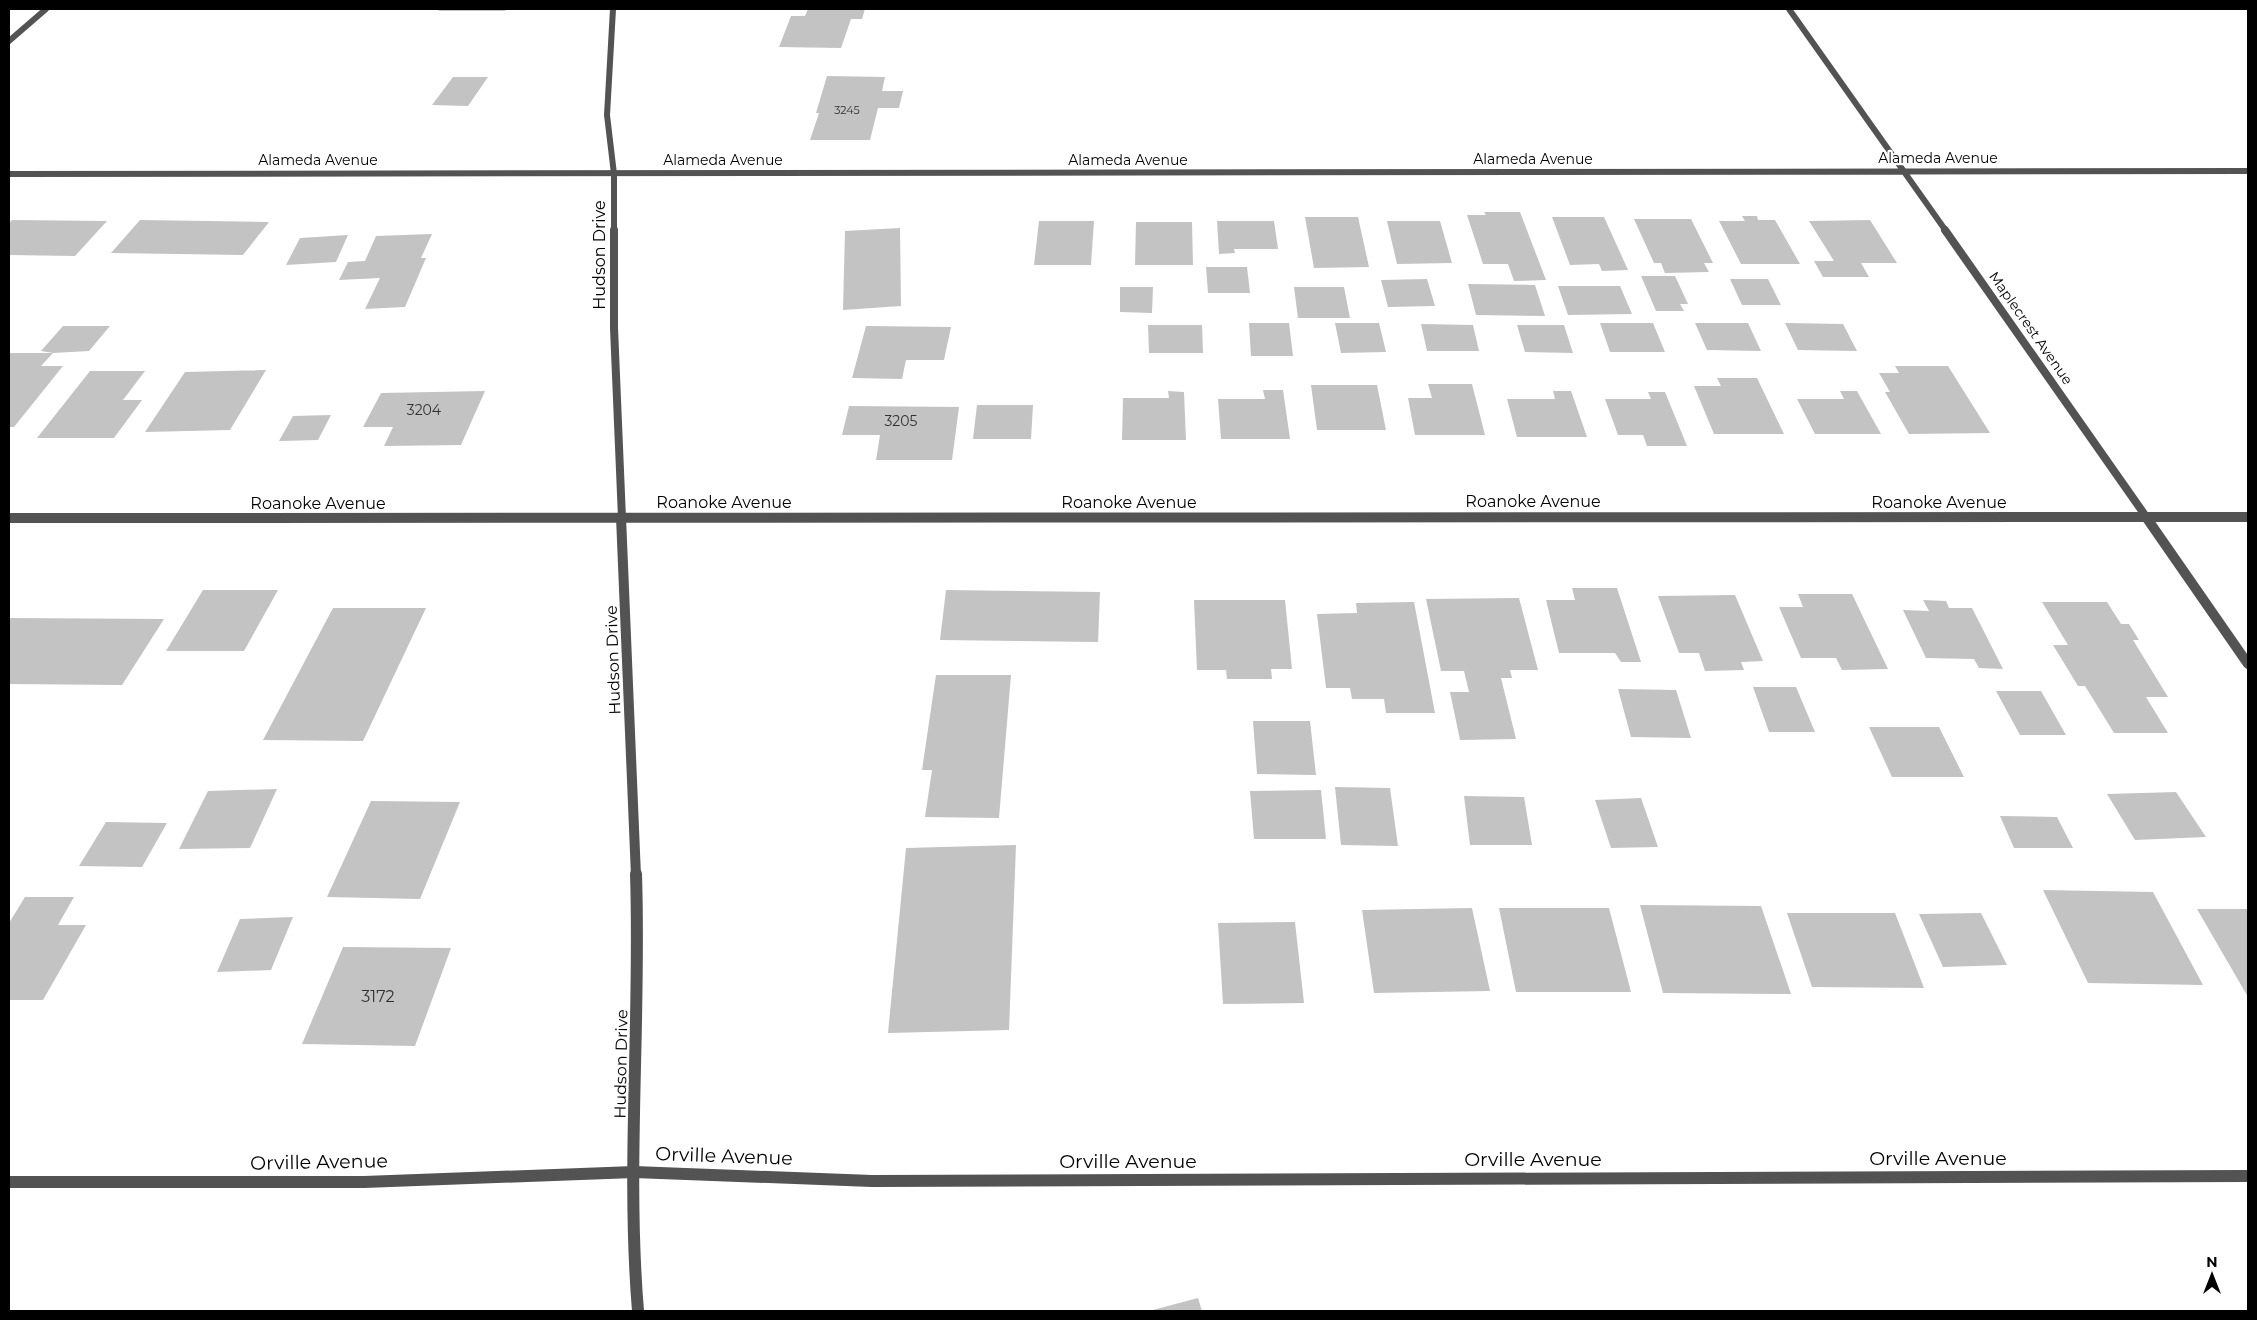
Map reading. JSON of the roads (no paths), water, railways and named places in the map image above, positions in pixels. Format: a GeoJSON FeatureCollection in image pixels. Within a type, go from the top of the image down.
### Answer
{"type":"FeatureCollection","features":[{"type":"Feature","properties":{"kind":"street"},"geometry":{"type":"LineString","coordinates":[[9,42],[46,9]]}},
{"type":"Feature","properties":{"kind":"street","name":"Hudson Drive"},"geometry":{"type":"LineString","coordinates":[[614,9],[607,114],[614,174],[614,328],[623,517],[638,935],[632,1253],[638,1311]]}},
{"type":"Feature","properties":{"kind":"street","name":"Maplecrest Avenue"},"geometry":{"type":"LineString","coordinates":[[1789,9],[1902,171],[2050,377],[2248,664]]}},
{"type":"Feature","properties":{"kind":"street","name":"Alameda Avenue"},"geometry":{"type":"LineString","coordinates":[[9,174],[2248,171]]}},
{"type":"Feature","properties":{"kind":"street","name":"Roanoke Avenue"},"geometry":{"type":"LineString","coordinates":[[9,518],[2248,517]]}},
{"type":"Feature","properties":{"kind":"street","name":"Orville Avenue"},"geometry":{"type":"LineString","coordinates":[[9,1182],[364,1182],[634,1172],[872,1180],[2248,1176]]}}]}
